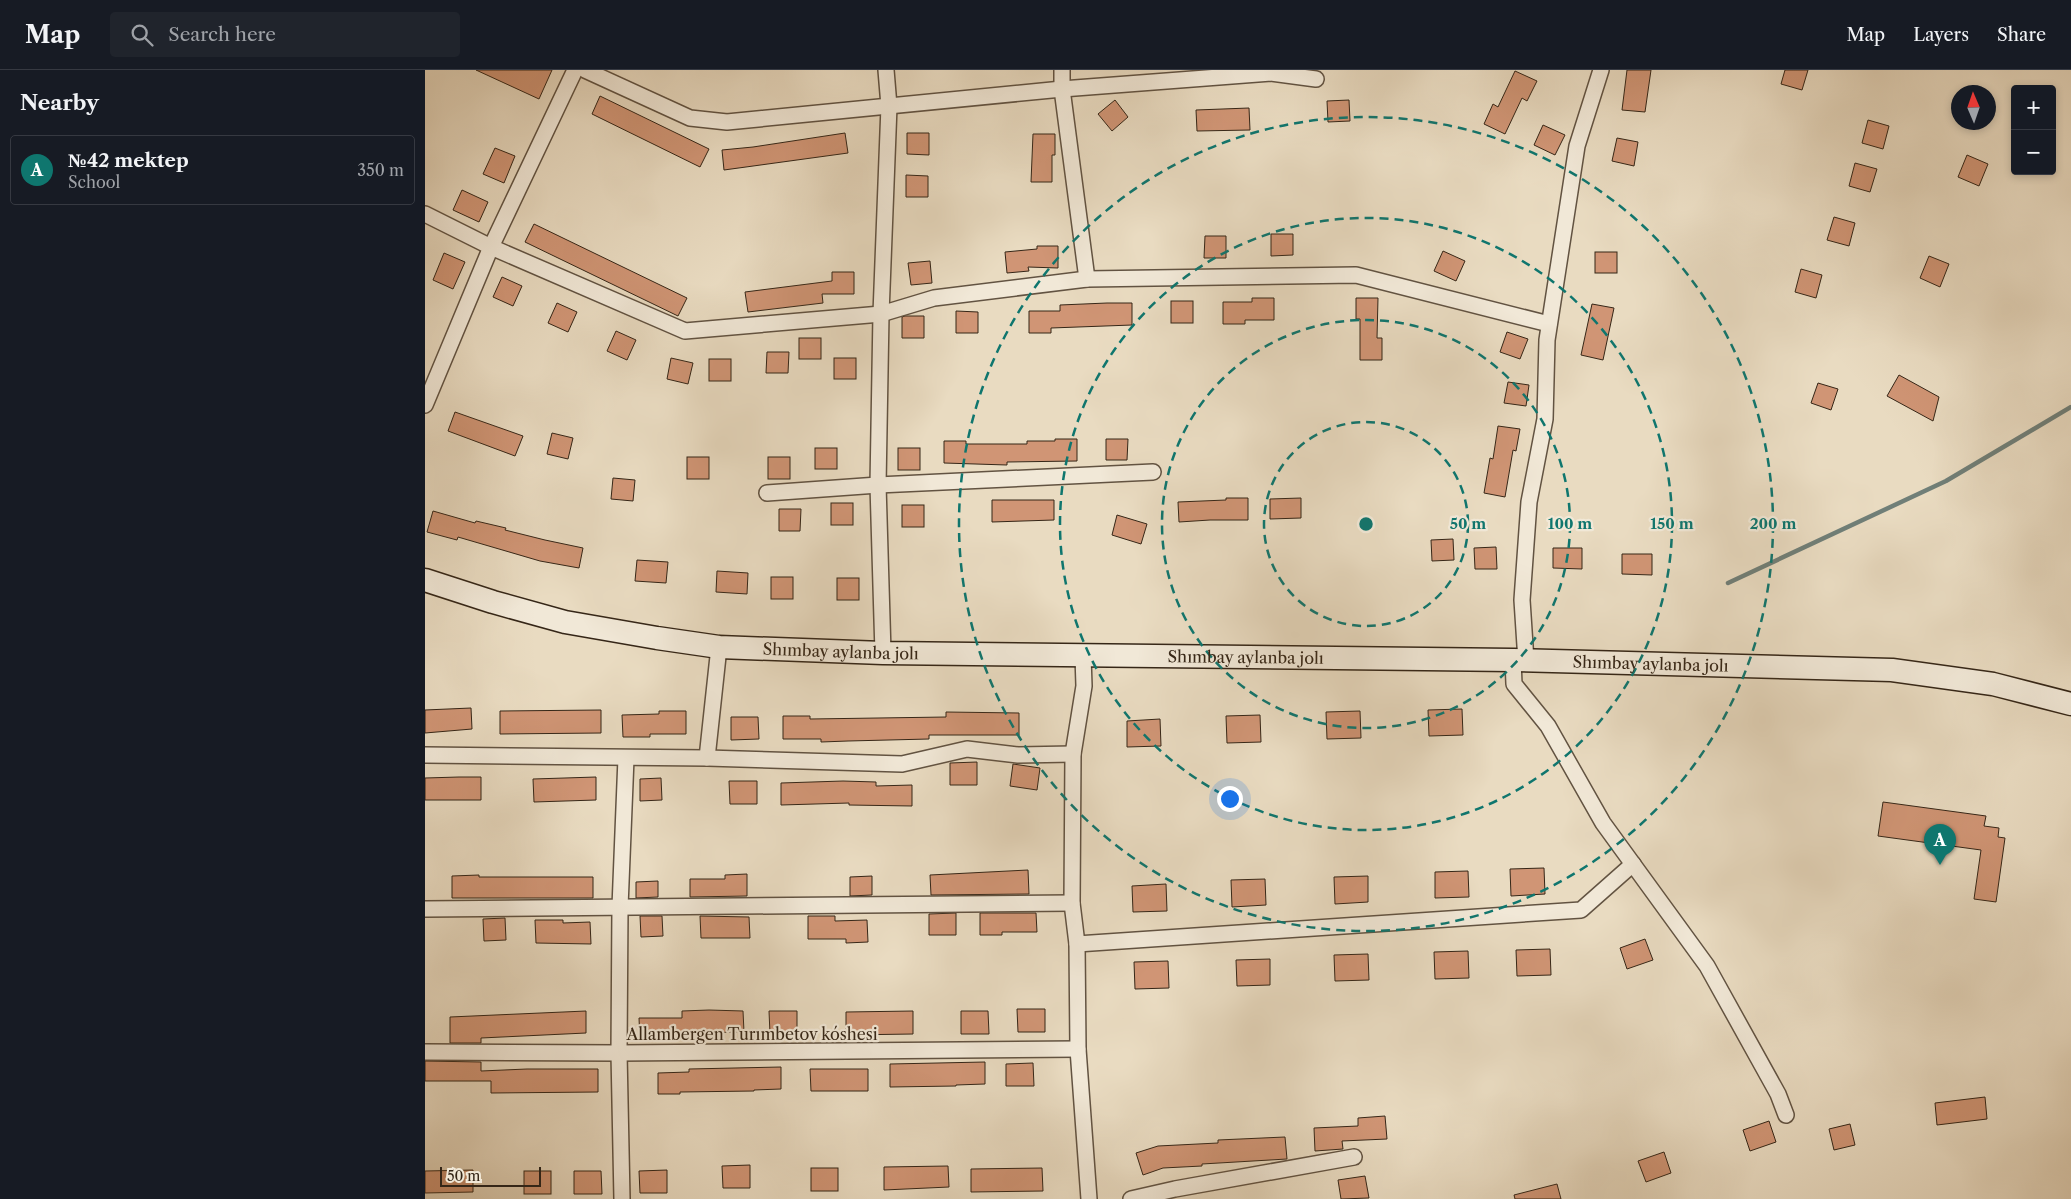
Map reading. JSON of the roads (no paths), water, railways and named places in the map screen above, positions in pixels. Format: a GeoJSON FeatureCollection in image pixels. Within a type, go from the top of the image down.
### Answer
{"type":"FeatureCollection","features":[{"type":"Feature","properties":{"kind":"main road","name":"Shımbay aylanba jolı"},"geometry":{"type":"LineString","coordinates":[[425,580],[493,602],[565,622],[719,647],[883,653],[1519,660],[1892,670],[1993,684],[2071,704]]}},
{"type":"Feature","properties":{"kind":"street"},"geometry":{"type":"LineString","coordinates":[[425,405],[491,246],[575,70]]}},
{"type":"Feature","properties":{"kind":"street"},"geometry":{"type":"LineString","coordinates":[[585,70],[690,118],[727,122],[1062,88],[1271,73],[1316,79]]}},
{"type":"Feature","properties":{"kind":"street"},"geometry":{"type":"LineString","coordinates":[[883,653],[878,485],[881,314],[889,106],[887,70]]}},
{"type":"Feature","properties":{"kind":"street"},"geometry":{"type":"LineString","coordinates":[[1062,70],[1062,88],[1087,279]]}},
{"type":"Feature","properties":{"kind":"street"},"geometry":{"type":"LineString","coordinates":[[1601,70],[1577,146],[1549,324],[1545,419],[1529,502],[1519,660],[1514,684],[1548,726],[1603,823],[1707,966],[1778,1094],[1786,1115]]}},
{"type":"Feature","properties":{"kind":"street"},"geometry":{"type":"LineString","coordinates":[[425,214],[491,246],[685,331],[881,314],[933,298],[1087,279],[1356,275],[1549,324]]}},
{"type":"Feature","properties":{"kind":"street"},"geometry":{"type":"LineString","coordinates":[[767,493],[878,485],[1153,472]]}},
{"type":"Feature","properties":{"kind":"street"},"geometry":{"type":"LineString","coordinates":[[707,758],[719,647]]}},
{"type":"Feature","properties":{"kind":"street"},"geometry":{"type":"LineString","coordinates":[[1083,656],[1084,686],[1073,754],[1072,902],[1077,944],[1078,1049],[1089,1199]]}},
{"type":"Feature","properties":{"kind":"street"},"geometry":{"type":"LineString","coordinates":[[425,755],[707,758],[902,764],[967,749],[1019,755],[1073,754]]}},
{"type":"Feature","properties":{"kind":"street"},"geometry":{"type":"LineString","coordinates":[[622,1199],[619,1053],[620,908],[626,758]]}},
{"type":"Feature","properties":{"kind":"street"},"geometry":{"type":"LineString","coordinates":[[1077,944],[1581,910],[1633,864]]}},
{"type":"Feature","properties":{"kind":"street"},"geometry":{"type":"LineString","coordinates":[[425,909],[1072,902]]}},
{"type":"Feature","properties":{"kind":"street","name":"Allambergen Turımbetov kóshesi"},"geometry":{"type":"LineString","coordinates":[[425,1052],[619,1053],[1078,1049]]}},
{"type":"Feature","properties":{"kind":"street"},"geometry":{"type":"LineString","coordinates":[[1131,1199],[1175,1189],[1354,1157]]}},
{"type":"Feature","properties":{"kind":"waterway"},"geometry":{"type":"LineString","coordinates":[[1728,583],[1946,481],[2071,407]]}},
{"type":"Feature","properties":{"kind":"place","name":"№42 mektep"},"geometry":{"type":"Point","coordinates":[1940,865]}}]}
